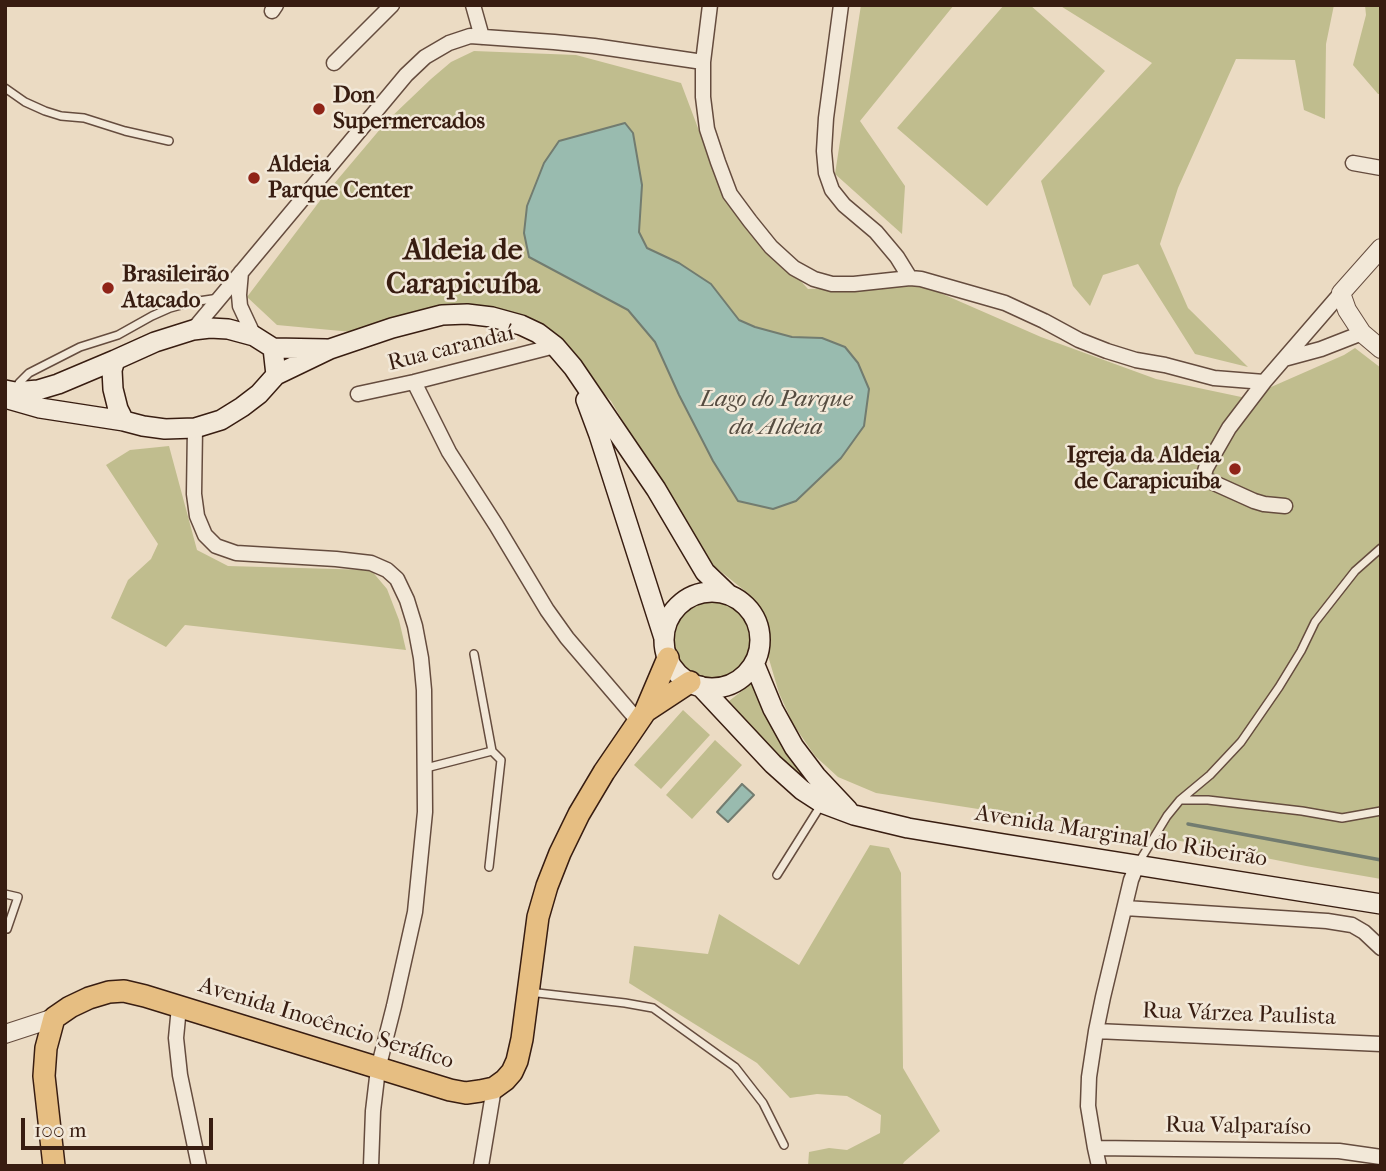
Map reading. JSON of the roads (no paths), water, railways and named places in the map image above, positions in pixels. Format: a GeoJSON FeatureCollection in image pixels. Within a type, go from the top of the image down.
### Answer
{"type":"FeatureCollection","features":[{"type":"Feature","properties":{"kind":"main road","name":"Avenida Marginal do Ribeirão"},"geometry":{"type":"LineString","coordinates":[[124,421],[165,429],[195,428],[221,420],[259,394],[276,375],[330,349],[420,320],[467,314],[492,317],[538,333],[555,346],[573,367],[656,489],[705,572],[752,613],[760,639],[754,663],[773,709],[794,747],[816,776],[854,816]]}},
{"type":"Feature","properties":{"kind":"main road"},"geometry":{"type":"LineString","coordinates":[[9,393],[38,390],[58,384],[155,342],[210,328],[228,329],[254,336],[273,348],[276,375]]}},
{"type":"Feature","properties":{"kind":"main road","name":"Avenida Marginal do Ribeirão"},"geometry":{"type":"LineString","coordinates":[[273,348],[330,349]]}},
{"type":"Feature","properties":{"kind":"main road"},"geometry":{"type":"LineString","coordinates":[[115,360],[113,389],[124,421]]}},
{"type":"Feature","properties":{"kind":"main road","name":"Avenida Marginal do Ribeirão"},"geometry":{"type":"LineString","coordinates":[[573,367],[599,435],[666,648],[677,672],[695,684],[802,790],[822,803],[854,816],[908,828],[1381,904]]}},
{"type":"Feature","properties":{"kind":"main road"},"geometry":{"type":"LineString","coordinates":[[9,393],[40,408],[124,421]]}},
{"type":"Feature","properties":{"kind":"main road"},"geometry":{"type":"LineString","coordinates":[[494,1088],[512,1072],[517,1061],[538,917],[547,886],[579,814],[641,717],[666,648],[667,624],[674,611],[685,600],[714,592],[729,595]]}},
{"type":"Feature","properties":{"kind":"main road"},"geometry":{"type":"LineString","coordinates":[[641,717],[695,684],[712,688],[737,681],[754,663]]}},
{"type":"Feature","properties":{"kind":"main road","name":"Avenida Inocêncio Seráfico"},"geometry":{"type":"LineString","coordinates":[[54,1018],[89,998],[124,991],[450,1090],[466,1093],[494,1088]]}},
{"type":"Feature","properties":{"kind":"main road"},"geometry":{"type":"LineString","coordinates":[[54,1018],[46,1048],[44,1076],[54,1166]]}},
{"type":"Feature","properties":{"kind":"street"},"geometry":{"type":"LineString","coordinates":[[334,63],[392,5]]}},
{"type":"Feature","properties":{"kind":"street"},"geometry":{"type":"LineString","coordinates":[[473,5],[482,37]]}},
{"type":"Feature","properties":{"kind":"street"},"geometry":{"type":"LineString","coordinates":[[710,5],[703,62],[707,129],[730,194],[771,247],[794,268],[814,279],[832,284],[910,278],[944,285],[1005,303],[1079,340],[1136,360],[1213,378],[1264,382]]}},
{"type":"Feature","properties":{"kind":"street"},"geometry":{"type":"LineString","coordinates":[[841,5],[825,118],[826,173],[832,190],[844,205],[876,232],[910,278]]}},
{"type":"Feature","properties":{"kind":"street"},"geometry":{"type":"LineString","coordinates":[[194,330],[406,75],[425,57],[449,43],[470,36],[594,46],[703,62]]}},
{"type":"Feature","properties":{"kind":"street"},"geometry":{"type":"LineString","coordinates":[[1353,163],[1381,168]]}},
{"type":"Feature","properties":{"kind":"street"},"geometry":{"type":"LineString","coordinates":[[1285,506],[1254,501],[1203,478],[1211,458],[1229,428],[1264,382],[1381,248]]}},
{"type":"Feature","properties":{"kind":"street"},"geometry":{"type":"LineString","coordinates":[[242,272],[240,306],[254,336]]}},
{"type":"Feature","properties":{"kind":"street"},"geometry":{"type":"LineString","coordinates":[[1341,293],[1362,333],[1381,349]]}},
{"type":"Feature","properties":{"kind":"street"},"geometry":{"type":"LineString","coordinates":[[1284,359],[1321,349],[1362,333]]}},
{"type":"Feature","properties":{"kind":"street","name":"Rua carandaí"},"geometry":{"type":"LineString","coordinates":[[358,394],[555,346]]}},
{"type":"Feature","properties":{"kind":"street"},"geometry":{"type":"LineString","coordinates":[[414,382],[449,452],[547,610],[567,638],[641,717]]}},
{"type":"Feature","properties":{"kind":"street"},"geometry":{"type":"LineString","coordinates":[[195,428],[194,494],[197,516],[205,535],[216,546],[236,553],[370,563],[387,570],[397,579],[415,626],[424,690],[425,812],[415,912],[378,1069],[371,1166]]}},
{"type":"Feature","properties":{"kind":"street"},"geometry":{"type":"LineString","coordinates":[[1099,1166],[1088,1106],[1088,1077],[1096,1031],[1137,865]]}},
{"type":"Feature","properties":{"kind":"street"},"geometry":{"type":"LineString","coordinates":[[1125,908],[1327,921],[1352,925],[1381,948]]}},
{"type":"Feature","properties":{"kind":"street"},"geometry":{"type":"LineString","coordinates":[[179,1007],[176,1038],[180,1075],[199,1166]]}},
{"type":"Feature","properties":{"kind":"street"},"geometry":{"type":"LineString","coordinates":[[5,1034],[54,1018]]}},
{"type":"Feature","properties":{"kind":"street","name":"Rua Várzea Paulista"},"geometry":{"type":"LineString","coordinates":[[1096,1031],[1381,1044]]}},
{"type":"Feature","properties":{"kind":"street"},"geometry":{"type":"LineString","coordinates":[[481,1166],[494,1088]]}},
{"type":"Feature","properties":{"kind":"street","name":"Rua Valparaíso"},"geometry":{"type":"LineString","coordinates":[[1094,1148],[1339,1151],[1381,1157]]}},
{"type":"Feature","properties":{"kind":"lane"},"geometry":{"type":"LineString","coordinates":[[5,88],[25,102],[45,111],[83,118],[169,141]]}},
{"type":"Feature","properties":{"kind":"lane"},"geometry":{"type":"LineString","coordinates":[[9,393],[29,373],[80,347],[118,335],[170,308],[219,298]]}},
{"type":"Feature","properties":{"kind":"lane"},"geometry":{"type":"LineString","coordinates":[[1137,865],[1180,800],[1210,775],[1241,742],[1279,687],[1315,622],[1356,571],[1381,548]]}},
{"type":"Feature","properties":{"kind":"lane"},"geometry":{"type":"LineString","coordinates":[[474,654],[492,751],[501,760],[489,867]]}},
{"type":"Feature","properties":{"kind":"lane"},"geometry":{"type":"LineString","coordinates":[[426,768],[492,751]]}},
{"type":"Feature","properties":{"kind":"lane"},"geometry":{"type":"LineString","coordinates":[[1180,800],[1208,800],[1342,818],[1381,811]]}},
{"type":"Feature","properties":{"kind":"lane"},"geometry":{"type":"LineString","coordinates":[[777,875],[822,803]]}},
{"type":"Feature","properties":{"kind":"lane"},"geometry":{"type":"LineString","coordinates":[[5,894],[18,897],[5,929]]}},
{"type":"Feature","properties":{"kind":"lane"},"geometry":{"type":"LineString","coordinates":[[528,992],[625,1003],[653,1009],[735,1067],[763,1103],[784,1145]]}},
{"type":"Feature","properties":{"kind":"water","name":"Lago do Parque da Aldeia"},"geometry":{"type":"Polygon","coordinates":[[[625,123],[633,133],[642,185],[639,232],[647,248],[679,263],[711,284],[739,320],[792,337],[822,338],[845,347],[858,363],[869,389],[864,426],[841,458],[796,501],[773,509],[738,501],[713,461],[655,342],[628,310],[529,257],[524,233],[527,206],[544,163],[559,141],[625,123]]]}},
{"type":"Feature","properties":{"kind":"water"},"geometry":{"type":"Polygon","coordinates":[[[742,784],[754,795],[728,822],[717,812],[742,784]]]}},
{"type":"Feature","properties":{"kind":"waterway"},"geometry":{"type":"LineString","coordinates":[[1188,824],[1381,860]]}},
{"type":"Feature","properties":{"kind":"place","name":"Don Supermercados"},"geometry":{"type":"Point","coordinates":[319,109]}},
{"type":"Feature","properties":{"kind":"place","name":"Aldeia Parque Center"},"geometry":{"type":"Point","coordinates":[254,178]}},
{"type":"Feature","properties":{"kind":"place","name":"Brasileirão Atacado"},"geometry":{"type":"Point","coordinates":[108,288]}},
{"type":"Feature","properties":{"kind":"place","name":"Igreja da Aldeia de Carapicuiba"},"geometry":{"type":"Point","coordinates":[1235,469]}},
{"type":"Feature","properties":{"kind":"district","name":"Aldeia de Carapicuíba"},"geometry":{"type":"Point","coordinates":[463,269]}}]}
